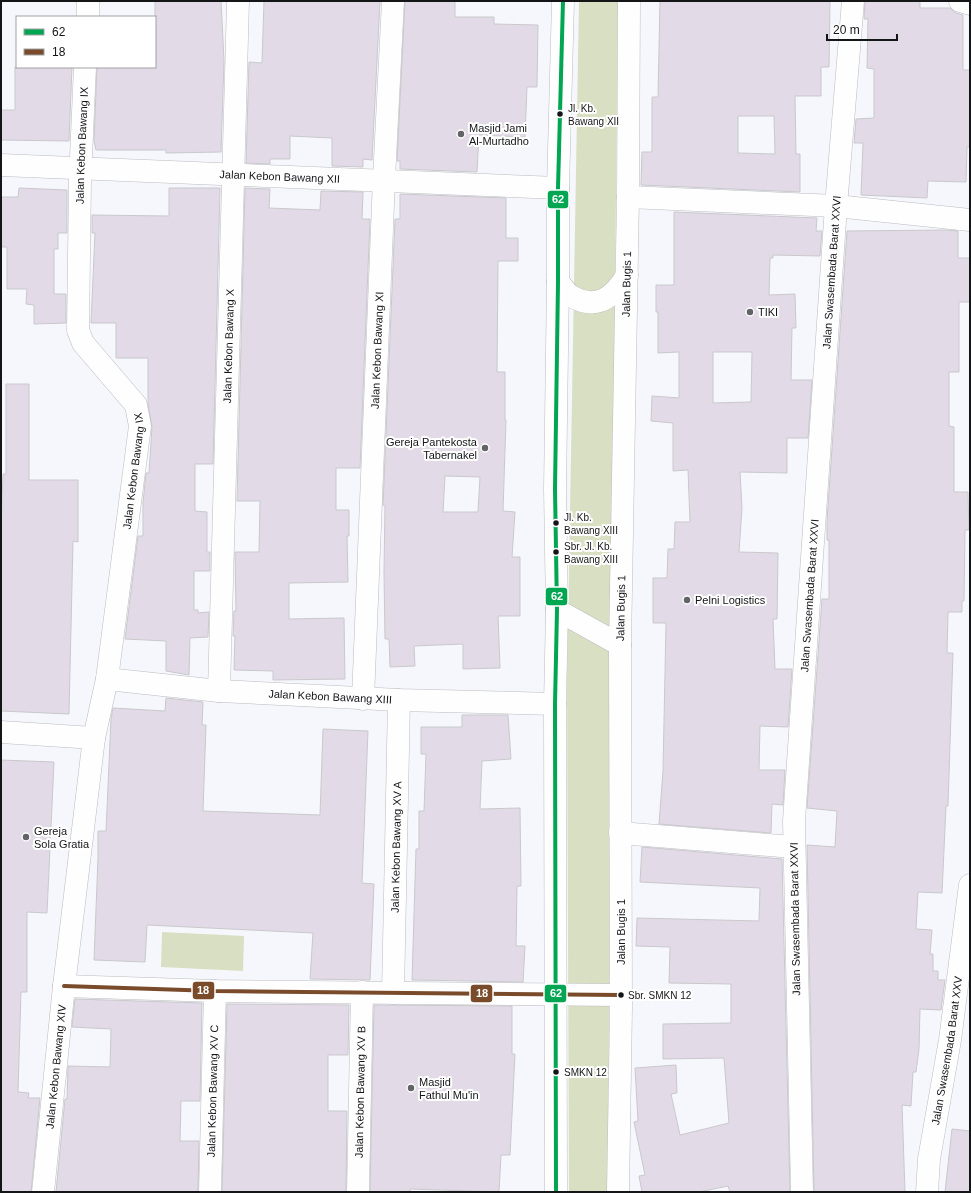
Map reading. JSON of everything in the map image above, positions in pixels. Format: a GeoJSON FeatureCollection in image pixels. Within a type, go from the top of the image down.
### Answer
{"type":"FeatureCollection","features":[{"type":"Feature","properties":{"kind":"street"},"geometry":{"type":"LineString","coordinates":[[88,1],[88,16]]}},
{"type":"Feature","properties":{"kind":"street","name":"Jalan Kebon Bawang X"},"geometry":{"type":"LineString","coordinates":[[218,691],[238,1]]}},
{"type":"Feature","properties":{"kind":"street","name":"Jalan Kebon Bawang XI"},"geometry":{"type":"LineString","coordinates":[[363,699],[384,179],[394,1]]}},
{"type":"Feature","properties":{"kind":"street"},"geometry":{"type":"LineString","coordinates":[[556,1192],[555,704],[557,610],[555,489],[558,188],[563,1]]}},
{"type":"Feature","properties":{"kind":"street","name":"Jalan Bugis 1"},"geometry":{"type":"LineString","coordinates":[[618,1192],[621,996],[620,645],[627,275],[629,1]]}},
{"type":"Feature","properties":{"kind":"street","name":"Jalan Swasembada Barat XXVI"},"geometry":{"type":"LineString","coordinates":[[802,1192],[793,847],[836,206],[853,1]]}},
{"type":"Feature","properties":{"kind":"street"},"geometry":{"type":"LineString","coordinates":[[960,1],[970,4]]}},
{"type":"Feature","properties":{"kind":"street","name":"Jalan Kebon Bawang IX"},"geometry":{"type":"LineString","coordinates":[[85,68],[81,169],[78,330],[83,343],[136,405],[140,426],[107,679]]}},
{"type":"Feature","properties":{"kind":"street","name":"Jalan Kebon Bawang XII"},"geometry":{"type":"LineString","coordinates":[[1,164],[81,169],[384,179],[558,188]]}},
{"type":"Feature","properties":{"kind":"street"},"geometry":{"type":"LineString","coordinates":[[628,197],[836,206],[970,220]]}},
{"type":"Feature","properties":{"kind":"street"},"geometry":{"type":"LineString","coordinates":[[558,282],[570,295],[586,302],[604,300],[618,290],[627,275]]}},
{"type":"Feature","properties":{"kind":"street"},"geometry":{"type":"LineString","coordinates":[[557,610],[620,645]]}},
{"type":"Feature","properties":{"kind":"street","name":"Jalan Kebon Bawang XIII"},"geometry":{"type":"LineString","coordinates":[[107,679],[218,691],[363,699],[555,704]]}},
{"type":"Feature","properties":{"kind":"street","name":"Jalan Kebon Bawang XIV"},"geometry":{"type":"LineString","coordinates":[[43,1192],[64,986],[94,738],[107,679]]}},
{"type":"Feature","properties":{"kind":"street","name":"Jalan Kebon Bawang XV A"},"geometry":{"type":"LineString","coordinates":[[393,993],[399,700]]}},
{"type":"Feature","properties":{"kind":"street"},"geometry":{"type":"LineString","coordinates":[[1,732],[94,738]]}},
{"type":"Feature","properties":{"kind":"street"},"geometry":{"type":"LineString","coordinates":[[620,833],[793,847]]}},
{"type":"Feature","properties":{"kind":"street","name":"Jalan Swasembada Barat XXV"},"geometry":{"type":"LineString","coordinates":[[926,1192],[929,1159],[950,1040],[970,885]]}},
{"type":"Feature","properties":{"kind":"street"},"geometry":{"type":"LineString","coordinates":[[64,986],[215,991],[621,996]]}},
{"type":"Feature","properties":{"kind":"street","name":"Jalan Kebon Bawang XV C"},"geometry":{"type":"LineString","coordinates":[[210,1192],[215,991]]}},
{"type":"Feature","properties":{"kind":"street","name":"Jalan Kebon Bawang XV B"},"geometry":{"type":"LineString","coordinates":[[358,1192],[362,992]]}},
{"type":"Feature","properties":{"kind":"green space"},"geometry":{"type":"Polygon","coordinates":[[[579,1],[618,1],[611,687],[608,1192],[569,1192],[567,683],[579,1]]]}},
{"type":"Feature","properties":{"kind":"green space"},"geometry":{"type":"Polygon","coordinates":[[[162,932],[244,936],[243,971],[161,967],[162,932]]]}},
{"type":"Feature","properties":{"kind":"building"},"geometry":{"type":"Polygon","coordinates":[[[155,1],[221,1],[224,61],[221,152],[166,153],[166,150],[96,150],[94,141],[97,68],[156,68],[155,1]]]}},
{"type":"Feature","properties":{"kind":"building"},"geometry":{"type":"Polygon","coordinates":[[[264,1],[380,1],[372,160],[363,159],[363,167],[332,166],[332,138],[290,136],[290,159],[270,159],[270,164],[246,163],[249,62],[262,63],[264,1]]]}},
{"type":"Feature","properties":{"kind":"building"},"geometry":{"type":"Polygon","coordinates":[[[405,1],[455,1],[455,17],[494,17],[494,24],[538,25],[537,87],[527,87],[525,137],[479,135],[477,172],[400,169],[400,161],[397,161],[405,1]]]}},
{"type":"Feature","properties":{"kind":"building"},"geometry":{"type":"Polygon","coordinates":[[[660,1],[830,1],[829,67],[821,67],[821,96],[795,96],[796,154],[800,154],[800,192],[641,185],[642,152],[652,152],[652,97],[658,97],[660,1]],[[738,116],[738,153],[775,154],[774,116],[738,116]]]}},
{"type":"Feature","properties":{"kind":"building"},"geometry":{"type":"Polygon","coordinates":[[[865,1],[920,1],[920,8],[950,8],[956,13],[963,15],[963,70],[970,70],[970,147],[967,147],[966,182],[928,181],[927,198],[861,195],[863,143],[854,143],[856,119],[874,118],[874,69],[867,68],[868,19],[864,19],[865,1]]]}},
{"type":"Feature","properties":{"kind":"building"},"geometry":{"type":"Polygon","coordinates":[[[15,67],[72,68],[69,141],[1,140],[1,110],[15,110],[15,67]]]}},
{"type":"Feature","properties":{"kind":"building"},"geometry":{"type":"Polygon","coordinates":[[[19,188],[67,190],[67,233],[58,233],[58,249],[54,249],[54,294],[66,294],[66,323],[34,324],[34,305],[26,304],[27,289],[7,289],[7,247],[1,247],[1,197],[18,197],[19,188]]]}},
{"type":"Feature","properties":{"kind":"building"},"geometry":{"type":"Polygon","coordinates":[[[169,188],[220,188],[213,464],[195,464],[195,511],[207,512],[207,552],[210,552],[210,571],[194,571],[194,610],[198,610],[198,613],[209,612],[208,637],[190,638],[189,675],[166,671],[166,641],[125,639],[138,536],[143,536],[143,503],[146,473],[149,473],[152,427],[148,404],[148,358],[116,358],[116,323],[91,323],[95,233],[92,233],[92,215],[169,216],[169,188]]]}},
{"type":"Feature","properties":{"kind":"building"},"geometry":{"type":"Polygon","coordinates":[[[245,188],[270,189],[269,208],[320,210],[321,191],[363,192],[362,219],[370,219],[360,468],[336,468],[336,510],[349,510],[349,536],[347,536],[348,582],[289,583],[289,619],[344,618],[345,679],[273,680],[273,671],[234,670],[235,636],[233,636],[234,611],[236,611],[235,552],[259,552],[260,501],[237,501],[245,188]]]}},
{"type":"Feature","properties":{"kind":"building"},"geometry":{"type":"Polygon","coordinates":[[[400,194],[506,198],[506,238],[518,238],[518,261],[498,261],[497,372],[505,372],[506,420],[503,511],[515,512],[512,557],[520,557],[520,616],[498,616],[500,668],[463,669],[463,644],[414,646],[415,666],[390,667],[389,639],[385,639],[385,506],[383,505],[395,219],[400,219],[400,194]],[[445,476],[443,512],[478,512],[480,477],[445,476]]]}},
{"type":"Feature","properties":{"kind":"building"},"geometry":{"type":"Polygon","coordinates":[[[674,212],[817,218],[816,231],[822,231],[820,256],[773,255],[773,258],[770,258],[769,295],[795,294],[796,328],[792,328],[791,380],[812,380],[808,438],[787,438],[787,473],[740,472],[742,508],[739,552],[778,553],[777,619],[773,619],[775,669],[792,669],[788,727],[760,726],[759,770],[785,770],[783,805],[772,804],[771,833],[659,824],[663,771],[666,623],[653,623],[653,578],[667,578],[668,549],[674,549],[675,522],[690,522],[688,470],[673,471],[673,423],[651,421],[652,396],[679,398],[679,352],[658,353],[658,312],[656,312],[656,285],[674,285],[674,212]],[[713,352],[713,403],[751,402],[752,352],[713,352]]]}},
{"type":"Feature","properties":{"kind":"building"},"geometry":{"type":"Polygon","coordinates":[[[847,231],[958,231],[958,258],[970,258],[970,302],[959,302],[959,372],[949,372],[949,426],[954,427],[954,492],[968,492],[969,530],[965,530],[964,601],[962,601],[962,612],[948,612],[947,653],[953,653],[948,806],[946,806],[942,893],[918,892],[916,929],[932,930],[930,954],[933,954],[933,971],[938,971],[938,980],[945,980],[941,1010],[920,1009],[919,1049],[916,1072],[913,1072],[911,1106],[902,1105],[905,1192],[814,1192],[807,845],[835,847],[837,811],[807,808],[822,599],[829,599],[829,540],[827,540],[827,521],[847,231]]]}},
{"type":"Feature","properties":{"kind":"building"},"geometry":{"type":"Polygon","coordinates":[[[6,384],[29,384],[29,480],[78,480],[78,542],[73,541],[69,714],[1,711],[1,526],[3,474],[6,474],[6,384]]]}},
{"type":"Feature","properties":{"kind":"building"},"geometry":{"type":"Polygon","coordinates":[[[166,698],[203,702],[202,725],[206,725],[203,811],[320,815],[323,729],[368,731],[362,883],[374,884],[370,980],[310,979],[313,933],[147,925],[145,962],[94,960],[98,831],[106,831],[111,719],[113,708],[165,711],[166,698]]]}},
{"type":"Feature","properties":{"kind":"building"},"geometry":{"type":"Polygon","coordinates":[[[462,715],[508,715],[511,759],[482,761],[480,809],[520,808],[521,886],[517,886],[516,946],[525,946],[523,982],[412,980],[416,849],[419,849],[419,811],[424,811],[426,754],[421,754],[421,727],[462,727],[462,715]]]}},
{"type":"Feature","properties":{"kind":"building"},"geometry":{"type":"Polygon","coordinates":[[[1,760],[54,762],[47,913],[27,912],[27,992],[21,992],[18,1092],[29,1093],[28,1098],[40,1098],[31,1192],[1,1192],[1,760]]]}},
{"type":"Feature","properties":{"kind":"building"},"geometry":{"type":"Polygon","coordinates":[[[642,847],[782,859],[790,1192],[730,1192],[728,1186],[699,1192],[642,1192],[639,1176],[645,1175],[634,1122],[638,1121],[635,1068],[676,1065],[677,1093],[671,1094],[680,1135],[729,1123],[724,1058],[663,1059],[663,1024],[731,1023],[731,984],[669,983],[670,947],[636,946],[637,918],[759,921],[760,888],[640,882],[642,847]]]}},
{"type":"Feature","properties":{"kind":"building"},"geometry":{"type":"Polygon","coordinates":[[[75,999],[202,1003],[200,1101],[181,1101],[180,1141],[199,1141],[198,1192],[56,1192],[65,1099],[67,1099],[68,1066],[110,1067],[111,1029],[72,1027],[75,999]]]}},
{"type":"Feature","properties":{"kind":"building"},"geometry":{"type":"Polygon","coordinates":[[[227,1004],[349,1005],[348,1055],[328,1055],[328,1111],[347,1111],[346,1192],[222,1192],[227,1004]]]}},
{"type":"Feature","properties":{"kind":"building"},"geometry":{"type":"Polygon","coordinates":[[[374,1005],[512,1006],[512,1054],[515,1054],[510,1155],[501,1155],[499,1192],[410,1189],[410,1192],[370,1192],[374,1005]]]}},
{"type":"Feature","properties":{"kind":"building"},"geometry":{"type":"Polygon","coordinates":[[[952,1129],[970,1131],[970,1192],[945,1192],[952,1129]]]}},
{"type":"Feature","properties":{"kind":"transit line","name":"62"},"geometry":{"type":"LineString","coordinates":[[556,1192],[555,704],[557,610],[555,489],[558,188],[563,1]]}},
{"type":"Feature","properties":{"kind":"transit line","name":"18"},"geometry":{"type":"LineString","coordinates":[[64,986],[215,991],[621,995]]}},
{"type":"Feature","properties":{"kind":"place","name":"Jl. Kb. Bawang XII"},"geometry":{"type":"Point","coordinates":[560,114]}},
{"type":"Feature","properties":{"kind":"place","name":"Masjid Jami Al-Murtadho"},"geometry":{"type":"Point","coordinates":[461,134]}},
{"type":"Feature","properties":{"kind":"place","name":"TIKI"},"geometry":{"type":"Point","coordinates":[750,312]}},
{"type":"Feature","properties":{"kind":"place","name":"Gereja Pantekosta Tabernakel"},"geometry":{"type":"Point","coordinates":[485,448]}},
{"type":"Feature","properties":{"kind":"place","name":"Jl. Kb. Bawang XIII"},"geometry":{"type":"Point","coordinates":[556,523]}},
{"type":"Feature","properties":{"kind":"place","name":"Sbr. Jl. Kb. Bawang XIII"},"geometry":{"type":"Point","coordinates":[556,552]}},
{"type":"Feature","properties":{"kind":"place","name":"Pelni Logistics"},"geometry":{"type":"Point","coordinates":[687,600]}},
{"type":"Feature","properties":{"kind":"place","name":"Gereja Sola Gratia"},"geometry":{"type":"Point","coordinates":[26,837]}},
{"type":"Feature","properties":{"kind":"place","name":"Sbr. SMKN 12"},"geometry":{"type":"Point","coordinates":[621,995]}},
{"type":"Feature","properties":{"kind":"place","name":"SMKN 12"},"geometry":{"type":"Point","coordinates":[556,1072]}},
{"type":"Feature","properties":{"kind":"place","name":"Masjid Fathul Mu'in"},"geometry":{"type":"Point","coordinates":[411,1088]}}]}
